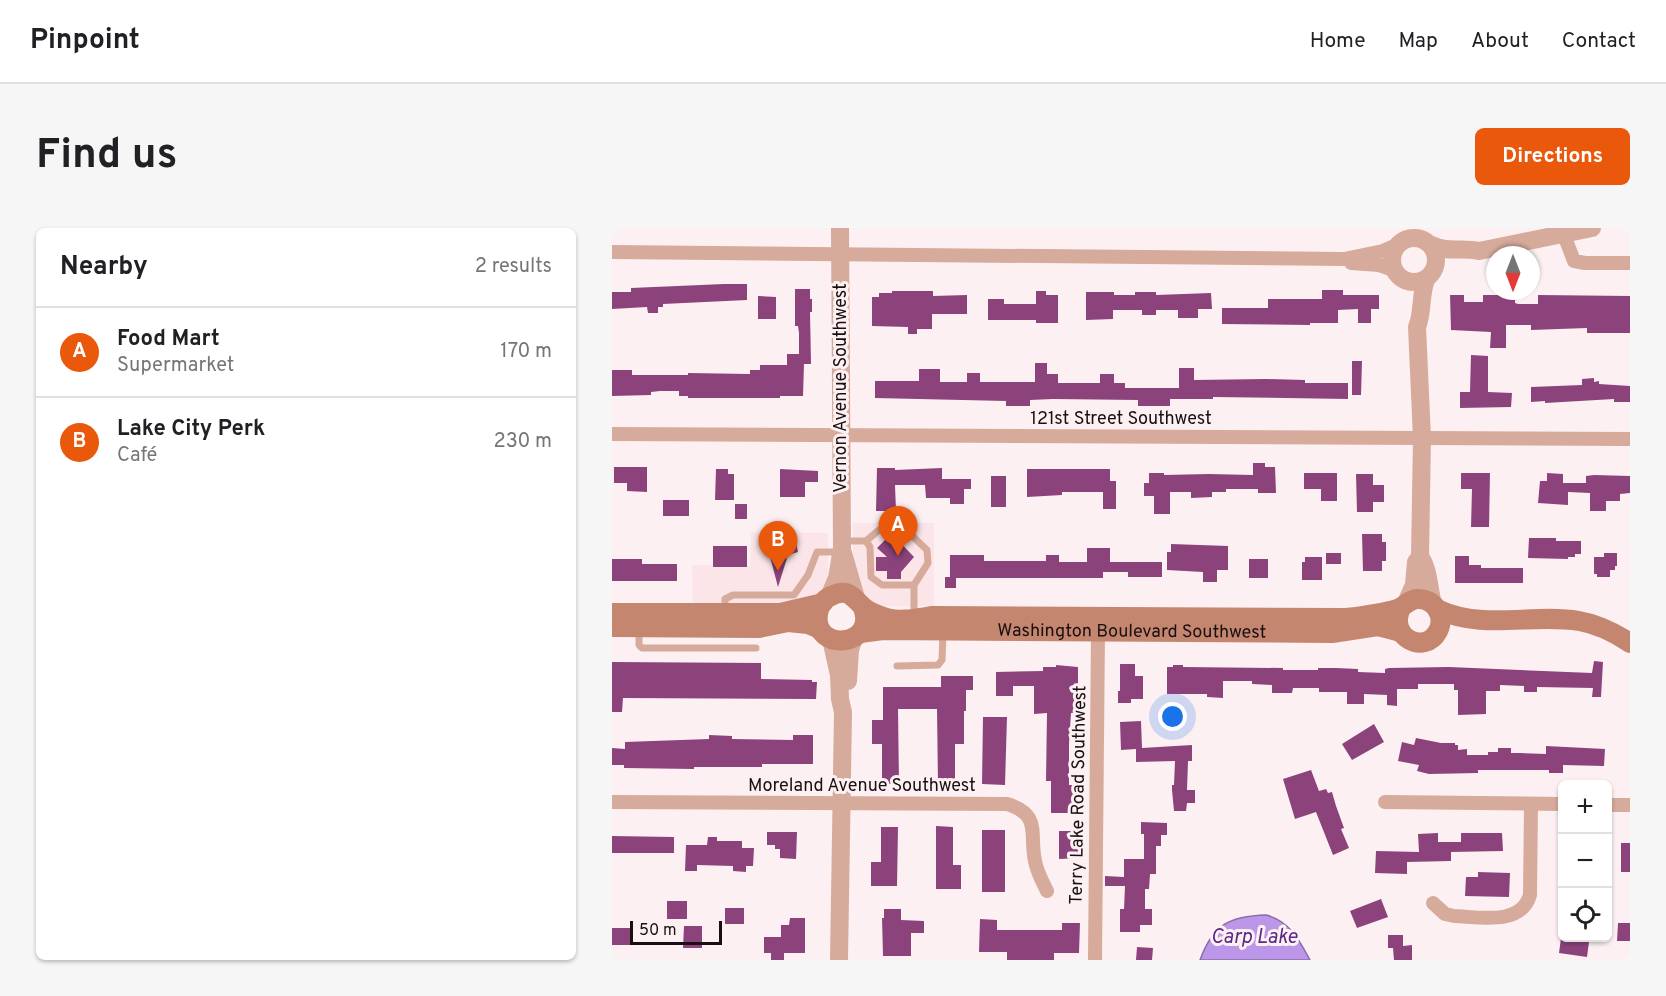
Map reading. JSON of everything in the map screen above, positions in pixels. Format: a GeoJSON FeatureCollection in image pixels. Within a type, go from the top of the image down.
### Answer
{"type":"FeatureCollection","features":[{"type":"Feature","properties":{"kind":"main road"},"geometry":{"type":"LineString","coordinates":[[612,612],[725,614],[769,605],[794,611],[840,593],[859,603],[865,619],[857,636],[846,641],[808,624],[788,622],[697,638],[639,627],[612,627]]}},
{"type":"Feature","properties":{"kind":"main road"},"geometry":{"type":"LineString","coordinates":[[1482,621],[1468,628],[1435,635],[1423,642],[1408,640],[1401,632],[1397,622],[1404,606],[1419,599],[1456,616],[1482,621],[1562,619],[1580,621],[1607,630],[1629,642]]}},
{"type":"Feature","properties":{"kind":"main road"},"geometry":{"type":"LineString","coordinates":[[826,600],[818,614],[826,634]]}},
{"type":"Feature","properties":{"kind":"main road","name":"Washington Boulevard Southwest"},"geometry":{"type":"LineString","coordinates":[[859,603],[877,615],[894,620],[957,616],[1346,618],[1385,613],[1404,606]]}},
{"type":"Feature","properties":{"kind":"main road"},"geometry":{"type":"LineString","coordinates":[[1435,606],[1441,622],[1435,635]]}},
{"type":"Feature","properties":{"kind":"main road","name":"Washington Boulevard Southwest"},"geometry":{"type":"LineString","coordinates":[[857,636],[883,630],[1332,633],[1378,626],[1401,632]]}},
{"type":"Feature","properties":{"kind":"street","name":"Vernon Avenue Southwest"},"geometry":{"type":"LineString","coordinates":[[826,600],[837,578],[841,547],[840,228]]}},
{"type":"Feature","properties":{"kind":"street"},"geometry":{"type":"LineString","coordinates":[[612,252],[1344,259],[1383,251],[1405,237],[1427,238],[1446,251],[1472,249],[1479,251],[1592,228]]}},
{"type":"Feature","properties":{"kind":"street"},"geometry":{"type":"LineString","coordinates":[[1564,235],[1574,261],[1630,263]]}},
{"type":"Feature","properties":{"kind":"street"},"geometry":{"type":"LineString","coordinates":[[1404,606],[1414,585],[1416,562],[1420,556],[1422,438],[1417,327],[1392,259],[1405,237]]}},
{"type":"Feature","properties":{"kind":"street"},"geometry":{"type":"LineString","coordinates":[[1417,327],[1420,322],[1421,295],[1436,257],[1427,238]]}},
{"type":"Feature","properties":{"kind":"street"},"geometry":{"type":"LineString","coordinates":[[1344,259],[1350,263],[1379,265],[1416,282],[1445,266],[1473,256],[1479,251]]}},
{"type":"Feature","properties":{"kind":"street","name":"121st Street Southwest"},"geometry":{"type":"LineString","coordinates":[[612,434],[1630,439]]}},
{"type":"Feature","properties":{"kind":"street","name":"Vernon Avenue Southwest"},"geometry":{"type":"LineString","coordinates":[[841,547],[859,603]]}},
{"type":"Feature","properties":{"kind":"street"},"geometry":{"type":"LineString","coordinates":[[1420,556],[1425,564],[1428,589],[1435,606]]}},
{"type":"Feature","properties":{"kind":"street","name":"Terry Lake Road Southwest"},"geometry":{"type":"LineString","coordinates":[[1095,960],[1098,631]]}},
{"type":"Feature","properties":{"kind":"street"},"geometry":{"type":"LineString","coordinates":[[826,634],[839,675],[843,712],[839,960]]}},
{"type":"Feature","properties":{"kind":"street"},"geometry":{"type":"LineString","coordinates":[[843,712],[848,698],[848,665],[857,636]]}},
{"type":"Feature","properties":{"kind":"street","name":"Moreland Avenue Southwest"},"geometry":{"type":"LineString","coordinates":[[612,802],[1008,804],[1021,808],[1029,816],[1034,858],[1047,891]]}},
{"type":"Feature","properties":{"kind":"street"},"geometry":{"type":"LineString","coordinates":[[1385,802],[1558,804]]}},
{"type":"Feature","properties":{"kind":"street"},"geometry":{"type":"LineString","coordinates":[[1433,903],[1445,914],[1454,916],[1509,917],[1522,910],[1528,903],[1530,895],[1531,804]]}},
{"type":"Feature","properties":{"kind":"street"},"geometry":{"type":"LineString","coordinates":[[1612,805],[1630,805]]}},
{"type":"Feature","properties":{"kind":"lane"},"geometry":{"type":"LineString","coordinates":[[769,605],[794,595],[808,575],[817,552],[866,541],[879,530],[906,530],[927,550],[928,563],[914,585],[914,618]]}},
{"type":"Feature","properties":{"kind":"lane"},"geometry":{"type":"LineString","coordinates":[[866,541],[870,547],[871,577],[882,585],[914,585]]}},
{"type":"Feature","properties":{"kind":"lane"},"geometry":{"type":"LineString","coordinates":[[897,666],[938,666],[942,660],[943,630]]}},
{"type":"Feature","properties":{"kind":"lane"},"geometry":{"type":"LineString","coordinates":[[697,638],[756,648]]}},
{"type":"Feature","properties":{"kind":"shaded area"},"geometry":{"type":"Polygon","coordinates":[[[853,523],[934,523],[934,606],[853,607],[853,523]]]}},
{"type":"Feature","properties":{"kind":"shaded area"},"geometry":{"type":"Polygon","coordinates":[[[751,532],[828,533],[828,597],[813,607],[693,608],[692,565],[750,566],[751,532]]]}},
{"type":"Feature","properties":{"kind":"water","name":"Carp Lake"},"geometry":{"type":"Polygon","coordinates":[[[1266,915],[1288,927],[1310,960],[1200,960],[1211,938],[1224,924],[1242,917],[1266,915]]]}},
{"type":"Feature","properties":{"kind":"building"},"geometry":{"type":"Polygon","coordinates":[[[747,284],[747,300],[663,304],[663,307],[658,307],[658,313],[648,313],[647,307],[612,309],[612,292],[631,292],[631,288],[747,284]]]}},
{"type":"Feature","properties":{"kind":"building"},"geometry":{"type":"Polygon","coordinates":[[[795,289],[810,289],[810,299],[812,299],[811,364],[804,364],[803,396],[688,398],[688,396],[679,396],[679,391],[660,391],[651,392],[651,395],[612,396],[612,370],[632,370],[632,375],[750,374],[750,370],[760,370],[760,365],[787,365],[787,354],[799,354],[798,326],[795,326],[795,289]]]}},
{"type":"Feature","properties":{"kind":"building"},"geometry":{"type":"Polygon","coordinates":[[[1322,290],[1343,290],[1343,295],[1379,295],[1379,309],[1371,309],[1371,323],[1358,323],[1358,309],[1338,310],[1338,323],[1222,324],[1222,308],[1268,308],[1268,299],[1322,299],[1322,290]]]}},
{"type":"Feature","properties":{"kind":"building"},"geometry":{"type":"Polygon","coordinates":[[[892,291],[933,291],[933,296],[967,295],[967,314],[932,314],[932,329],[917,329],[917,334],[908,334],[908,327],[872,326],[872,297],[879,297],[879,293],[892,293],[892,291]]]}},
{"type":"Feature","properties":{"kind":"building"},"geometry":{"type":"Polygon","coordinates":[[[1036,291],[1046,291],[1046,295],[1058,295],[1058,323],[1036,323],[1036,320],[988,320],[988,299],[1004,299],[1004,304],[1036,304],[1036,291]]]}},
{"type":"Feature","properties":{"kind":"building"},"geometry":{"type":"Polygon","coordinates":[[[1086,292],[1114,292],[1114,295],[1135,295],[1135,292],[1156,292],[1156,295],[1211,293],[1212,309],[1198,309],[1198,318],[1178,318],[1178,310],[1156,310],[1156,315],[1142,315],[1142,310],[1113,310],[1113,319],[1086,320],[1086,292]]]}},
{"type":"Feature","properties":{"kind":"building"},"geometry":{"type":"Polygon","coordinates":[[[1450,295],[1464,295],[1464,302],[1483,302],[1483,295],[1486,295],[1486,300],[1515,300],[1518,304],[1538,304],[1540,295],[1630,296],[1630,333],[1587,333],[1587,328],[1531,330],[1531,325],[1506,325],[1506,348],[1490,348],[1491,332],[1451,330],[1450,295]]]}},
{"type":"Feature","properties":{"kind":"building"},"geometry":{"type":"Polygon","coordinates":[[[758,296],[776,297],[776,319],[758,319],[758,296]]]}},
{"type":"Feature","properties":{"kind":"building"},"geometry":{"type":"Polygon","coordinates":[[[1471,355],[1488,356],[1488,392],[1512,393],[1511,407],[1460,408],[1460,392],[1470,392],[1471,355]]]}},
{"type":"Feature","properties":{"kind":"building"},"geometry":{"type":"Polygon","coordinates":[[[1352,361],[1362,361],[1361,395],[1352,395],[1352,361]]]}},
{"type":"Feature","properties":{"kind":"building"},"geometry":{"type":"Polygon","coordinates":[[[1035,363],[1047,363],[1047,374],[1058,374],[1058,383],[1100,383],[1100,374],[1114,374],[1114,383],[1125,383],[1125,388],[1179,388],[1179,368],[1194,368],[1194,380],[1266,379],[1305,380],[1305,383],[1348,383],[1348,399],[1213,397],[1213,399],[1170,399],[1170,406],[1138,406],[1138,400],[1053,399],[1030,400],[1030,406],[1006,406],[1006,401],[875,398],[875,381],[919,381],[919,369],[940,369],[940,382],[967,382],[967,373],[980,373],[980,382],[1035,382],[1035,363]]]}},
{"type":"Feature","properties":{"kind":"building"},"geometry":{"type":"Polygon","coordinates":[[[1594,378],[1594,382],[1599,381],[1599,384],[1630,386],[1630,402],[1614,402],[1614,399],[1531,402],[1531,387],[1582,385],[1582,379],[1594,378]]]}},
{"type":"Feature","properties":{"kind":"building"},"geometry":{"type":"Polygon","coordinates":[[[1253,463],[1265,463],[1265,467],[1275,467],[1276,493],[1258,493],[1258,489],[1226,489],[1226,492],[1212,492],[1212,497],[1191,498],[1191,492],[1170,492],[1170,514],[1154,514],[1154,496],[1144,496],[1144,483],[1149,483],[1149,473],[1253,475],[1253,463]]]}},
{"type":"Feature","properties":{"kind":"building"},"geometry":{"type":"Polygon","coordinates":[[[614,467],[647,467],[647,492],[627,491],[627,483],[614,483],[614,467]]]}},
{"type":"Feature","properties":{"kind":"building"},"geometry":{"type":"Polygon","coordinates":[[[877,468],[895,468],[895,470],[942,468],[942,479],[971,479],[971,489],[964,489],[964,504],[950,504],[950,498],[926,498],[925,485],[895,485],[896,511],[876,511],[877,468]]]}},
{"type":"Feature","properties":{"kind":"building"},"geometry":{"type":"Polygon","coordinates":[[[716,469],[728,469],[728,474],[734,474],[734,500],[715,500],[716,469]]]}},
{"type":"Feature","properties":{"kind":"building"},"geometry":{"type":"Polygon","coordinates":[[[780,469],[818,471],[818,482],[805,482],[805,497],[780,497],[780,469]]]}},
{"type":"Feature","properties":{"kind":"building"},"geometry":{"type":"Polygon","coordinates":[[[1027,469],[1110,469],[1110,481],[1116,481],[1116,509],[1103,509],[1103,492],[1062,492],[1062,495],[1027,497],[1027,469]]]}},
{"type":"Feature","properties":{"kind":"building"},"geometry":{"type":"Polygon","coordinates":[[[1304,473],[1337,473],[1337,501],[1321,501],[1321,489],[1304,489],[1304,473]]]}},
{"type":"Feature","properties":{"kind":"building"},"geometry":{"type":"Polygon","coordinates":[[[1461,473],[1490,473],[1489,527],[1471,527],[1472,489],[1461,489],[1461,473]]]}},
{"type":"Feature","properties":{"kind":"building"},"geometry":{"type":"Polygon","coordinates":[[[1547,473],[1563,474],[1563,483],[1586,483],[1586,476],[1594,475],[1630,476],[1630,493],[1620,494],[1620,501],[1606,501],[1606,511],[1590,511],[1590,493],[1568,492],[1568,505],[1538,503],[1540,481],[1547,481],[1547,473]]]}},
{"type":"Feature","properties":{"kind":"building"},"geometry":{"type":"Polygon","coordinates":[[[1356,474],[1373,474],[1373,485],[1384,485],[1384,502],[1373,502],[1373,512],[1357,512],[1356,474]]]}},
{"type":"Feature","properties":{"kind":"building"},"geometry":{"type":"Polygon","coordinates":[[[991,476],[1006,476],[1006,507],[991,507],[991,476]]]}},
{"type":"Feature","properties":{"kind":"building"},"geometry":{"type":"Polygon","coordinates":[[[663,500],[689,500],[689,516],[663,516],[663,500]]]}},
{"type":"Feature","properties":{"kind":"building"},"geometry":{"type":"Polygon","coordinates":[[[735,504],[747,504],[747,519],[735,519],[735,504]]]}},
{"type":"Feature","properties":{"kind":"building"},"geometry":{"type":"Polygon","coordinates":[[[1362,534],[1382,534],[1382,542],[1386,542],[1386,561],[1382,561],[1382,571],[1363,571],[1362,534]]]}},
{"type":"Feature","properties":{"kind":"building"},"geometry":{"type":"Polygon","coordinates":[[[889,536],[894,536],[914,557],[901,572],[901,579],[887,579],[887,571],[876,571],[876,557],[887,557],[877,548],[889,536]]]}},
{"type":"Feature","properties":{"kind":"building"},"geometry":{"type":"Polygon","coordinates":[[[795,538],[798,552],[788,555],[778,587],[767,545],[795,538]]]}},
{"type":"Feature","properties":{"kind":"building"},"geometry":{"type":"Polygon","coordinates":[[[1529,538],[1581,541],[1581,554],[1575,554],[1575,557],[1568,557],[1568,559],[1528,558],[1529,538]]]}},
{"type":"Feature","properties":{"kind":"building"},"geometry":{"type":"Polygon","coordinates":[[[1171,544],[1228,546],[1228,570],[1217,570],[1217,582],[1203,582],[1203,572],[1167,570],[1167,552],[1171,552],[1171,544]]]}},
{"type":"Feature","properties":{"kind":"building"},"geometry":{"type":"Polygon","coordinates":[[[713,546],[747,546],[747,567],[713,567],[713,546]]]}},
{"type":"Feature","properties":{"kind":"building"},"geometry":{"type":"Polygon","coordinates":[[[1087,548],[1110,548],[1110,562],[1162,562],[1162,577],[1128,577],[1128,572],[1103,572],[1103,578],[956,578],[956,588],[945,588],[945,577],[950,577],[950,555],[984,555],[984,561],[1046,561],[1046,555],[1059,555],[1059,562],[1087,562],[1087,548]]]}},
{"type":"Feature","properties":{"kind":"building"},"geometry":{"type":"Polygon","coordinates":[[[1326,553],[1341,553],[1341,564],[1326,564],[1326,553]]]}},
{"type":"Feature","properties":{"kind":"building"},"geometry":{"type":"Polygon","coordinates":[[[1604,553],[1617,553],[1617,566],[1615,570],[1610,570],[1610,577],[1597,577],[1597,574],[1594,574],[1594,557],[1604,557],[1604,553]]]}},
{"type":"Feature","properties":{"kind":"building"},"geometry":{"type":"Polygon","coordinates":[[[1455,556],[1469,556],[1469,565],[1481,565],[1481,568],[1523,568],[1523,583],[1455,583],[1455,556]]]}},
{"type":"Feature","properties":{"kind":"building"},"geometry":{"type":"Polygon","coordinates":[[[1305,557],[1322,557],[1322,580],[1302,580],[1302,562],[1305,562],[1305,557]]]}},
{"type":"Feature","properties":{"kind":"building"},"geometry":{"type":"Polygon","coordinates":[[[612,559],[642,559],[642,564],[677,564],[677,581],[612,581],[612,559]]]}},
{"type":"Feature","properties":{"kind":"building"},"geometry":{"type":"Polygon","coordinates":[[[1249,559],[1268,559],[1268,578],[1249,578],[1249,559]]]}},
{"type":"Feature","properties":{"kind":"building"},"geometry":{"type":"Polygon","coordinates":[[[1594,661],[1603,662],[1601,697],[1592,697],[1593,688],[1537,687],[1537,692],[1524,692],[1524,686],[1500,685],[1500,691],[1486,691],[1486,714],[1458,715],[1458,690],[1454,690],[1454,684],[1418,684],[1418,689],[1397,689],[1397,706],[1387,705],[1387,695],[1364,694],[1364,704],[1347,704],[1347,692],[1319,692],[1319,688],[1293,688],[1292,693],[1272,693],[1272,685],[1252,684],[1252,681],[1223,681],[1223,698],[1207,697],[1207,694],[1167,694],[1167,667],[1173,667],[1173,665],[1283,668],[1283,670],[1336,668],[1385,673],[1385,669],[1389,668],[1449,667],[1592,673],[1594,661]]]}},
{"type":"Feature","properties":{"kind":"building"},"geometry":{"type":"Polygon","coordinates":[[[612,662],[761,663],[761,679],[817,682],[816,699],[623,698],[622,712],[612,712],[612,662]]]}},
{"type":"Feature","properties":{"kind":"building"},"geometry":{"type":"Polygon","coordinates":[[[1120,664],[1135,664],[1135,676],[1143,676],[1143,699],[1131,699],[1131,703],[1118,703],[1120,664]]]}},
{"type":"Feature","properties":{"kind":"building"},"geometry":{"type":"Polygon","coordinates":[[[1056,665],[1078,667],[1075,713],[1071,713],[1069,744],[1069,785],[1075,785],[1075,813],[1051,813],[1051,781],[1046,781],[1047,713],[1034,714],[1034,686],[1013,686],[1013,696],[996,696],[996,672],[1043,671],[1043,667],[1056,667],[1056,665]]]}},
{"type":"Feature","properties":{"kind":"building"},"geometry":{"type":"Polygon","coordinates":[[[941,676],[973,676],[973,690],[966,690],[964,744],[955,744],[955,784],[938,784],[937,709],[898,709],[899,784],[882,784],[882,744],[872,744],[872,720],[883,720],[883,687],[941,687],[941,676]]]}},
{"type":"Feature","properties":{"kind":"building"},"geometry":{"type":"Polygon","coordinates":[[[983,717],[1007,717],[1005,785],[982,784],[983,717]]]}},
{"type":"Feature","properties":{"kind":"building"},"geometry":{"type":"Polygon","coordinates":[[[1141,721],[1142,748],[1192,745],[1192,761],[1188,761],[1187,790],[1195,790],[1195,803],[1187,803],[1186,811],[1174,811],[1172,785],[1174,785],[1175,761],[1136,762],[1136,749],[1121,750],[1120,722],[1141,721]]]}},
{"type":"Feature","properties":{"kind":"building"},"geometry":{"type":"Polygon","coordinates":[[[1374,724],[1384,742],[1352,760],[1342,744],[1374,724]]]}},
{"type":"Feature","properties":{"kind":"building"},"geometry":{"type":"Polygon","coordinates":[[[709,735],[732,736],[732,739],[793,740],[793,735],[813,735],[813,764],[762,764],[762,767],[694,767],[694,769],[624,768],[624,765],[612,765],[612,748],[625,749],[625,742],[709,739],[709,735]]]}},
{"type":"Feature","properties":{"kind":"building"},"geometry":{"type":"Polygon","coordinates":[[[1416,738],[1455,743],[1458,745],[1458,750],[1467,749],[1467,755],[1488,755],[1488,752],[1498,752],[1498,748],[1511,748],[1511,753],[1546,754],[1546,746],[1605,749],[1604,766],[1563,765],[1563,773],[1549,773],[1549,770],[1478,770],[1478,773],[1429,774],[1417,771],[1419,765],[1398,761],[1402,742],[1414,745],[1416,738]]]}},
{"type":"Feature","properties":{"kind":"building"},"geometry":{"type":"Polygon","coordinates":[[[1311,770],[1319,791],[1326,789],[1328,793],[1332,792],[1344,828],[1341,829],[1349,848],[1333,855],[1316,812],[1295,819],[1283,779],[1311,770]]]}},
{"type":"Feature","properties":{"kind":"building"},"geometry":{"type":"Polygon","coordinates":[[[1141,822],[1167,823],[1167,835],[1161,835],[1161,846],[1156,846],[1156,874],[1150,874],[1149,889],[1145,889],[1145,909],[1152,909],[1152,925],[1140,925],[1140,932],[1120,932],[1120,909],[1124,909],[1125,886],[1105,886],[1105,876],[1124,877],[1124,859],[1144,859],[1144,834],[1141,834],[1141,822]]]}},
{"type":"Feature","properties":{"kind":"building"},"geometry":{"type":"Polygon","coordinates":[[[936,826],[953,827],[953,865],[961,865],[961,889],[936,889],[936,826]]]}},
{"type":"Feature","properties":{"kind":"building"},"geometry":{"type":"Polygon","coordinates":[[[881,827],[898,827],[897,886],[871,886],[871,862],[881,862],[881,827]]]}},
{"type":"Feature","properties":{"kind":"building"},"geometry":{"type":"Polygon","coordinates":[[[982,830],[1005,830],[1005,892],[982,892],[982,830]]]}},
{"type":"Feature","properties":{"kind":"building"},"geometry":{"type":"Polygon","coordinates":[[[1059,831],[1083,831],[1083,858],[1059,859],[1059,831]]]}},
{"type":"Feature","properties":{"kind":"building"},"geometry":{"type":"Polygon","coordinates":[[[767,832],[797,832],[796,859],[780,858],[780,849],[775,849],[775,845],[767,845],[767,832]]]}},
{"type":"Feature","properties":{"kind":"building"},"geometry":{"type":"Polygon","coordinates":[[[1438,833],[1438,842],[1461,842],[1461,833],[1502,833],[1503,851],[1451,852],[1451,861],[1407,862],[1407,874],[1375,873],[1376,851],[1419,852],[1418,834],[1438,833]]]}},
{"type":"Feature","properties":{"kind":"building"},"geometry":{"type":"Polygon","coordinates":[[[612,836],[674,837],[674,853],[612,853],[612,836]]]}},
{"type":"Feature","properties":{"kind":"building"},"geometry":{"type":"Polygon","coordinates":[[[708,837],[717,837],[717,841],[742,841],[742,848],[754,848],[753,866],[746,866],[746,872],[733,871],[733,866],[697,865],[697,871],[685,871],[686,845],[707,845],[708,837]]]}},
{"type":"Feature","properties":{"kind":"building"},"geometry":{"type":"Polygon","coordinates":[[[1621,843],[1630,843],[1630,872],[1621,872],[1621,843]]]}},
{"type":"Feature","properties":{"kind":"building"},"geometry":{"type":"Polygon","coordinates":[[[1478,872],[1510,873],[1509,897],[1465,896],[1466,877],[1478,877],[1478,872]]]}},
{"type":"Feature","properties":{"kind":"building"},"geometry":{"type":"Polygon","coordinates":[[[1381,899],[1388,917],[1357,928],[1350,911],[1381,899]]]}},
{"type":"Feature","properties":{"kind":"building"},"geometry":{"type":"Polygon","coordinates":[[[667,901],[687,901],[687,919],[667,919],[667,901]]]}},
{"type":"Feature","properties":{"kind":"building"},"geometry":{"type":"Polygon","coordinates":[[[725,908],[744,908],[744,924],[725,924],[725,908]]]}},
{"type":"Feature","properties":{"kind":"building"},"geometry":{"type":"Polygon","coordinates":[[[884,909],[901,909],[901,920],[924,921],[924,933],[911,933],[911,956],[883,956],[882,918],[884,918],[884,909]]]}},
{"type":"Feature","properties":{"kind":"building"},"geometry":{"type":"Polygon","coordinates":[[[790,918],[805,918],[805,953],[784,953],[784,960],[771,960],[771,953],[764,953],[764,937],[781,937],[781,925],[789,925],[790,918]]]}},
{"type":"Feature","properties":{"kind":"building"},"geometry":{"type":"Polygon","coordinates":[[[980,919],[997,920],[997,930],[1062,930],[1062,923],[1080,923],[1079,953],[1054,953],[1054,960],[1007,960],[1007,952],[979,952],[980,919]]]}},
{"type":"Feature","properties":{"kind":"building"},"geometry":{"type":"Polygon","coordinates":[[[1618,923],[1630,923],[1630,941],[1617,941],[1618,923]]]}},
{"type":"Feature","properties":{"kind":"building"},"geometry":{"type":"Polygon","coordinates":[[[684,926],[702,926],[702,948],[683,948],[684,926]]]}},
{"type":"Feature","properties":{"kind":"building"},"geometry":{"type":"Polygon","coordinates":[[[612,928],[630,928],[630,945],[612,945],[612,928]]]}},
{"type":"Feature","properties":{"kind":"building"},"geometry":{"type":"Polygon","coordinates":[[[1388,935],[1403,935],[1403,946],[1412,945],[1412,960],[1394,960],[1393,948],[1388,948],[1388,935]]]}},
{"type":"Feature","properties":{"kind":"building"},"geometry":{"type":"Polygon","coordinates":[[[1560,942],[1589,942],[1587,957],[1559,953],[1560,942]]]}},
{"type":"Feature","properties":{"kind":"building"},"geometry":{"type":"Polygon","coordinates":[[[1137,947],[1153,948],[1152,960],[1136,960],[1137,947]]]}},
{"type":"Feature","properties":{"kind":"place","name":"Food Mart"},"geometry":{"type":"Point","coordinates":[898,556]}},
{"type":"Feature","properties":{"kind":"place","name":"Lake City Perk"},"geometry":{"type":"Point","coordinates":[778,571]}}]}
